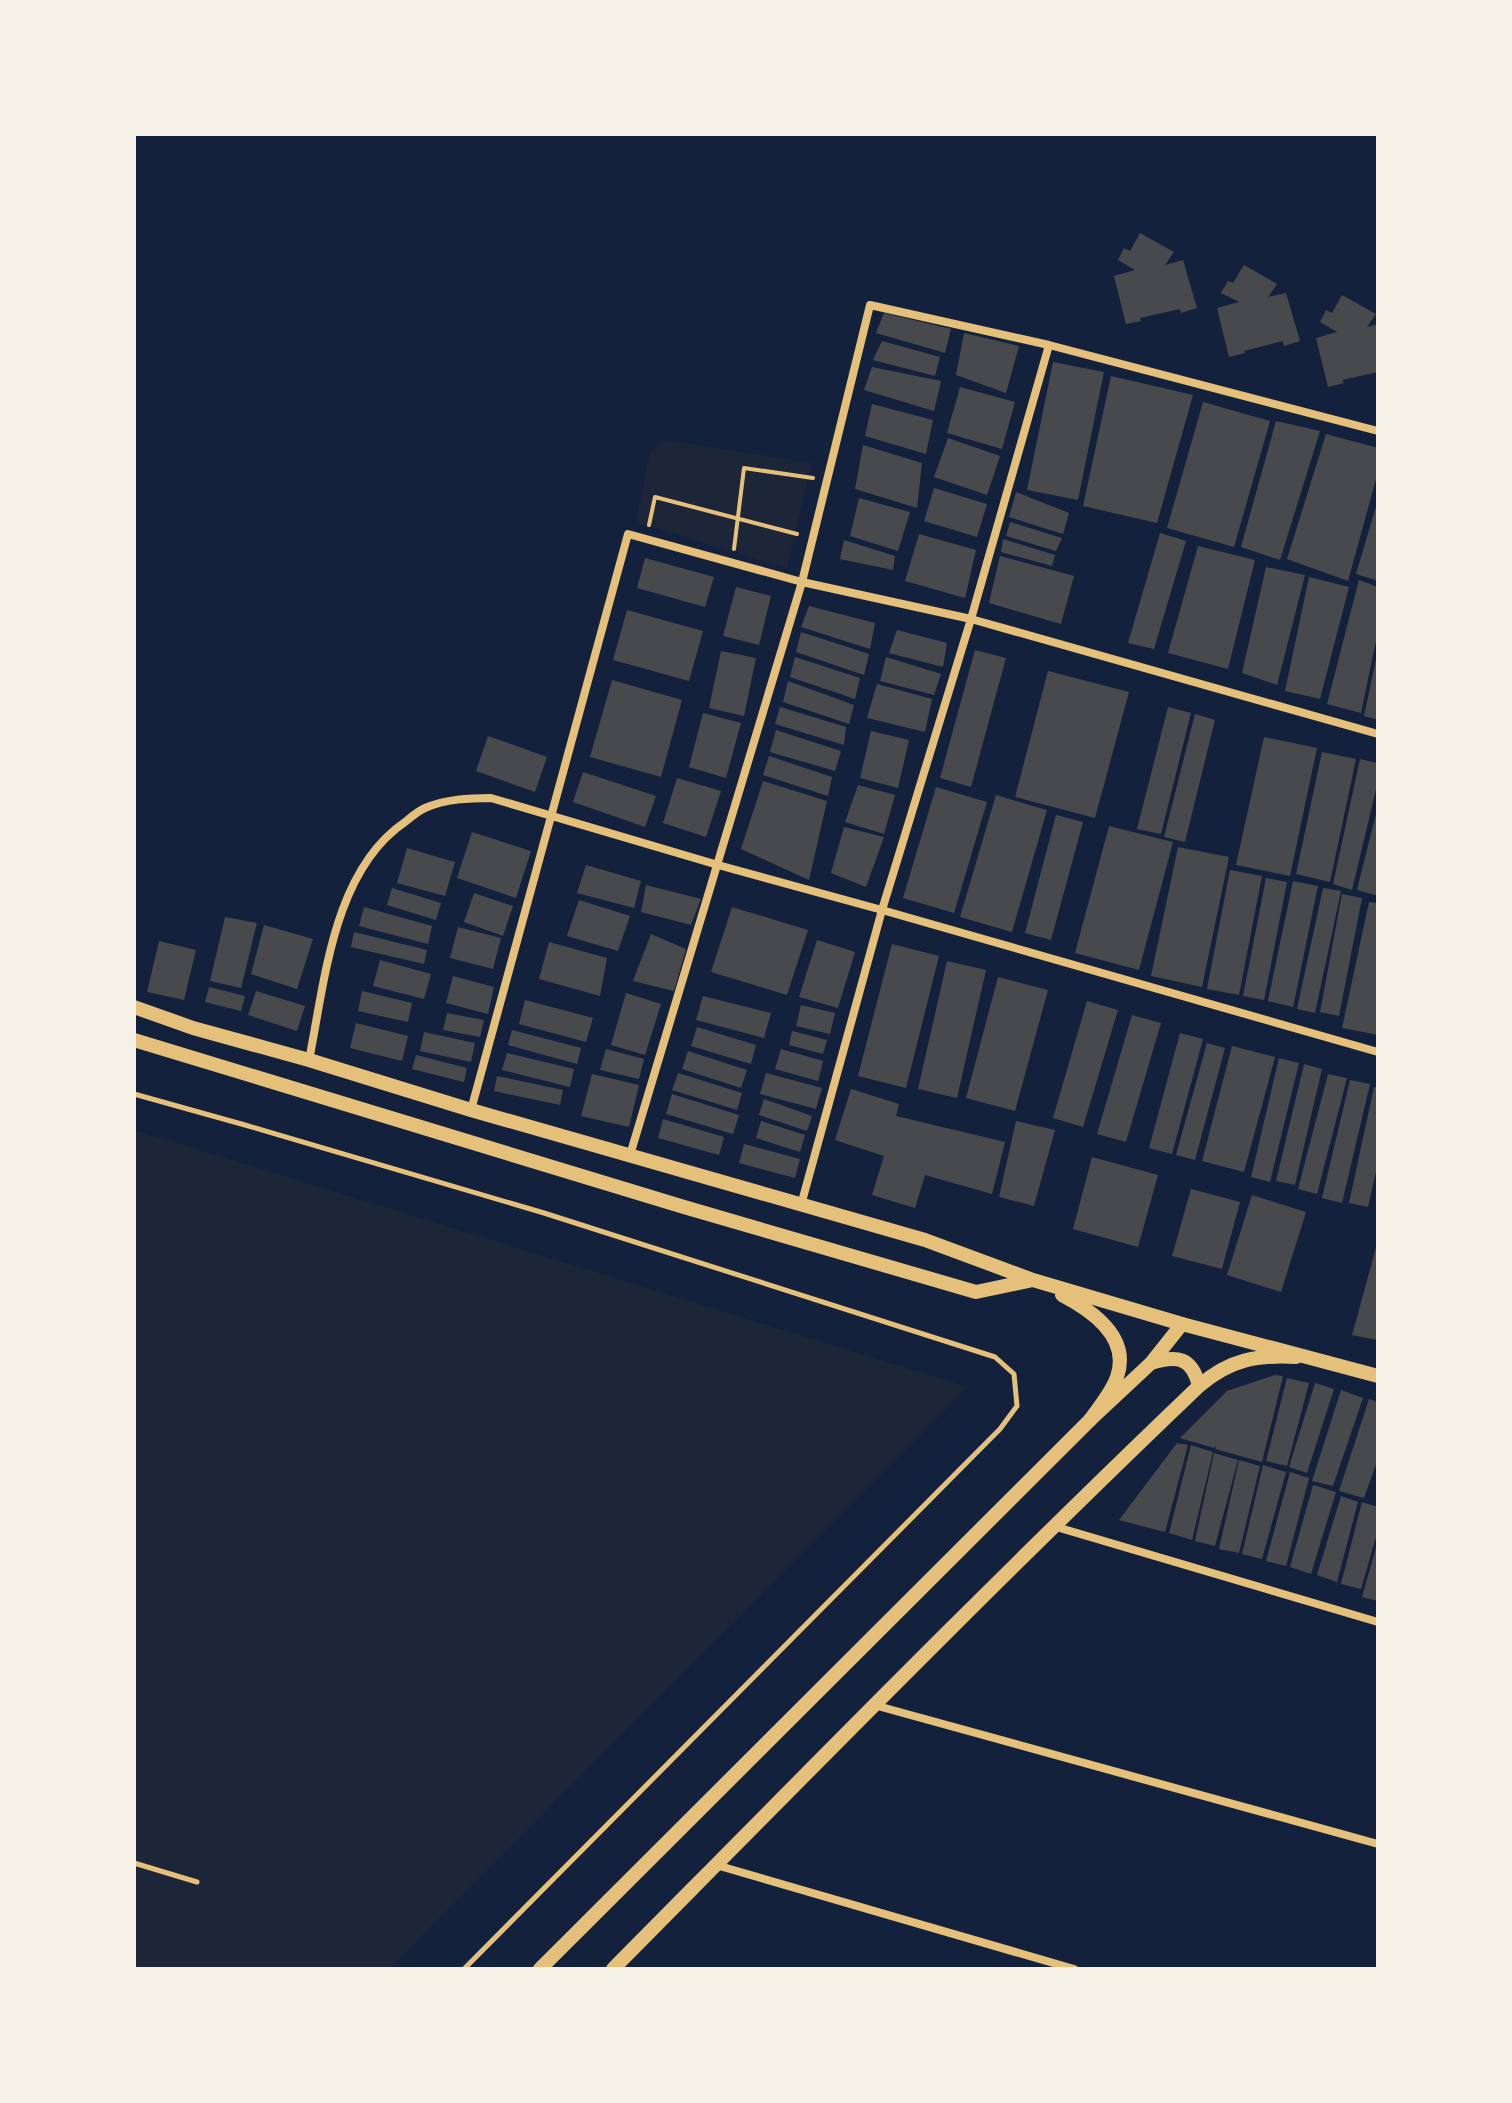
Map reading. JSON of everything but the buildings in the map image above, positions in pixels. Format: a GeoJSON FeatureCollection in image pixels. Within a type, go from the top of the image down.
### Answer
{"type":"FeatureCollection","features":[{"type":"Feature","properties":{"kind":"main road"},"geometry":{"type":"LineString","coordinates":[[134,1007],[193,1028],[471,1110],[925,1240],[1033,1280],[1182,1324],[1378,1376]]}},
{"type":"Feature","properties":{"kind":"main road"},"geometry":{"type":"LineString","coordinates":[[134,1040],[976,1292],[1033,1280],[1083,1306],[1103,1323],[1116,1340],[1118,1376],[1090,1420]]}},
{"type":"Feature","properties":{"kind":"main road"},"geometry":{"type":"LineString","coordinates":[[540,1969],[1090,1420],[1151,1363],[1182,1324]]}},
{"type":"Feature","properties":{"kind":"main road"},"geometry":{"type":"LineString","coordinates":[[1151,1363],[1176,1357],[1188,1363],[1196,1373],[1199,1386]]}},
{"type":"Feature","properties":{"kind":"main road"},"geometry":{"type":"LineString","coordinates":[[613,1969],[873,1705],[1199,1386],[1215,1373],[1238,1362],[1260,1357],[1311,1357]]}},
{"type":"Feature","properties":{"kind":"street"},"geometry":{"type":"LineString","coordinates":[[630,1155],[802,582],[870,305],[1049,345],[1378,431]]}},
{"type":"Feature","properties":{"kind":"street"},"geometry":{"type":"LineString","coordinates":[[800,1206],[882,910],[971,619],[1049,345]]}},
{"type":"Feature","properties":{"kind":"street"},"geometry":{"type":"LineString","coordinates":[[471,1110],[628,534],[802,582],[971,619],[1378,734]]}},
{"type":"Feature","properties":{"kind":"street"},"geometry":{"type":"LineString","coordinates":[[309,1060],[338,920],[359,872],[388,834],[424,809],[462,798],[491,798],[550,814],[718,865],[1378,1052]]}},
{"type":"Feature","properties":{"kind":"street"},"geometry":{"type":"LineString","coordinates":[[1053,1526],[1378,1622]]}},
{"type":"Feature","properties":{"kind":"street"},"geometry":{"type":"LineString","coordinates":[[873,1705],[1378,1844]]}},
{"type":"Feature","properties":{"kind":"street"},"geometry":{"type":"LineString","coordinates":[[716,1865],[1074,1969]]}},
{"type":"Feature","properties":{"kind":"lane"},"geometry":{"type":"LineString","coordinates":[[134,1094],[544,1213],[995,1357],[1014,1374],[1017,1406],[1000,1429],[464,1969]]}},
{"type":"Feature","properties":{"kind":"lane"},"geometry":{"type":"LineString","coordinates":[[134,1863],[197,1882]]}},
{"type":"Feature","properties":{"kind":"path"},"geometry":{"type":"LineString","coordinates":[[732,563],[744,468],[828,480]]}},
{"type":"Feature","properties":{"kind":"path"},"geometry":{"type":"LineString","coordinates":[[646,539],[655,497],[813,538]]}},
{"type":"Feature","properties":{"kind":"shaded area"},"geometry":{"type":"Polygon","coordinates":[[[666,440],[812,463],[787,568],[636,522],[650,452],[666,440]]]}},
{"type":"Feature","properties":{"kind":"shaded area"},"geometry":{"type":"Polygon","coordinates":[[[134,1130],[968,1387],[389,1969],[134,1969],[134,1130]]]}}]}
